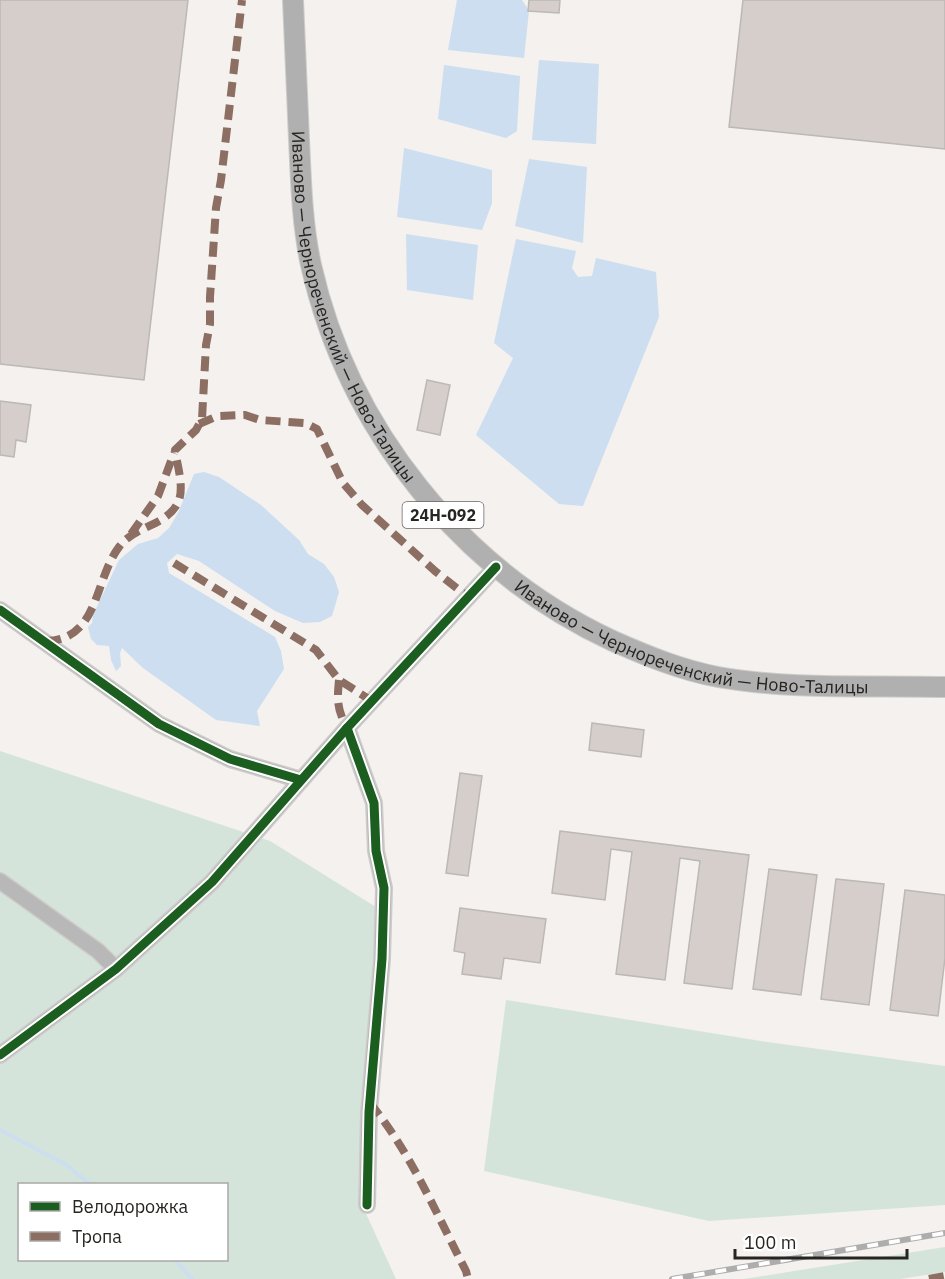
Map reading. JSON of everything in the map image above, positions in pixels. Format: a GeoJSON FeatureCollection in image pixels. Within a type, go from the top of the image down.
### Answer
{"type":"FeatureCollection","features":[{"type":"Feature","properties":{"kind":"main road","name":"Иваново — Чернореченский — Ново-Талицы"},"geometry":{"type":"LineString","coordinates":[[293,0],[303,210],[311,264],[334,341],[350,380],[396,457],[428,500],[462,536],[527,592],[562,614],[633,650],[680,668],[719,677],[794,684],[945,687]]}},
{"type":"Feature","properties":{"kind":"street"},"geometry":{"type":"LineString","coordinates":[[0,1055],[116,969],[212,882],[347,728],[496,567]]}},
{"type":"Feature","properties":{"kind":"street"},"geometry":{"type":"LineString","coordinates":[[0,610],[159,724],[230,759],[301,780]]}},
{"type":"Feature","properties":{"kind":"street"},"geometry":{"type":"LineString","coordinates":[[347,728],[374,803],[376,850],[384,888],[382,958],[369,1112],[367,1205]]}},
{"type":"Feature","properties":{"kind":"street"},"geometry":{"type":"LineString","coordinates":[[0,881],[98,951],[116,969]]}},
{"type":"Feature","properties":{"kind":"shaded area"},"geometry":{"type":"Polygon","coordinates":[[[0,751],[270,841],[392,917],[362,1205],[396,1279],[0,1279],[0,751]]]}},
{"type":"Feature","properties":{"kind":"shaded area"},"geometry":{"type":"Polygon","coordinates":[[[506,1000],[767,1042],[945,1066],[945,1205],[709,1221],[484,1171],[506,1000]]]}},
{"type":"Feature","properties":{"kind":"shaded area"},"geometry":{"type":"Polygon","coordinates":[[[945,1247],[945,1272],[900,1279],[744,1279],[945,1247]]]}},
{"type":"Feature","properties":{"kind":"water"},"geometry":{"type":"Polygon","coordinates":[[[457,0],[522,0],[529,11],[524,58],[448,50],[457,0]]]}},
{"type":"Feature","properties":{"kind":"water"},"geometry":{"type":"Polygon","coordinates":[[[539,60],[599,64],[596,144],[532,140],[539,60]]]}},
{"type":"Feature","properties":{"kind":"water"},"geometry":{"type":"Polygon","coordinates":[[[444,65],[520,76],[517,131],[506,138],[438,119],[444,65]]]}},
{"type":"Feature","properties":{"kind":"water"},"geometry":{"type":"Polygon","coordinates":[[[404,148],[492,170],[492,203],[482,230],[397,217],[404,148]]]}},
{"type":"Feature","properties":{"kind":"water"},"geometry":{"type":"Polygon","coordinates":[[[529,159],[587,167],[583,243],[515,226],[529,159]]]}},
{"type":"Feature","properties":{"kind":"water"},"geometry":{"type":"Polygon","coordinates":[[[406,234],[478,245],[473,300],[407,290],[406,234]]]}},
{"type":"Feature","properties":{"kind":"water"},"geometry":{"type":"Polygon","coordinates":[[[516,239],[576,251],[572,268],[578,277],[592,276],[596,258],[656,272],[659,317],[583,506],[559,504],[476,435],[513,358],[494,343],[516,239]]]}},
{"type":"Feature","properties":{"kind":"water"},"geometry":{"type":"Polygon","coordinates":[[[204,472],[219,477],[261,505],[299,540],[308,554],[324,564],[334,577],[339,592],[332,616],[320,622],[303,623],[275,611],[199,561],[177,554],[167,563],[169,573],[275,637],[281,651],[284,669],[257,711],[260,726],[216,720],[143,668],[122,648],[121,666],[116,671],[111,660],[109,646],[97,645],[91,639],[88,627],[92,623],[93,615],[119,560],[138,544],[158,538],[169,528],[178,513],[194,474],[204,472]]]}},
{"type":"Feature","properties":{"kind":"building"},"geometry":{"type":"Polygon","coordinates":[[[0,0],[188,0],[144,380],[0,364],[0,0]]]}},
{"type":"Feature","properties":{"kind":"building"},"geometry":{"type":"Polygon","coordinates":[[[529,0],[560,0],[559,13],[528,11],[529,0]]]}},
{"type":"Feature","properties":{"kind":"building"},"geometry":{"type":"Polygon","coordinates":[[[743,0],[945,0],[945,149],[729,127],[743,0]]]}},
{"type":"Feature","properties":{"kind":"building"},"geometry":{"type":"Polygon","coordinates":[[[427,380],[450,385],[440,435],[417,430],[427,380]]]}},
{"type":"Feature","properties":{"kind":"building"},"geometry":{"type":"Polygon","coordinates":[[[0,401],[31,405],[26,442],[16,440],[14,457],[0,455],[0,401]]]}},
{"type":"Feature","properties":{"kind":"building"},"geometry":{"type":"Polygon","coordinates":[[[592,723],[644,730],[641,757],[589,750],[592,723]]]}},
{"type":"Feature","properties":{"kind":"building"},"geometry":{"type":"Polygon","coordinates":[[[460,773],[482,776],[468,876],[446,873],[460,773]]]}},
{"type":"Feature","properties":{"kind":"building"},"geometry":{"type":"Polygon","coordinates":[[[560,831],[749,855],[732,989],[684,983],[700,861],[680,858],[665,980],[616,974],[632,852],[611,849],[605,900],[552,893],[560,831]]]}},
{"type":"Feature","properties":{"kind":"building"},"geometry":{"type":"Polygon","coordinates":[[[769,869],[817,875],[801,995],[753,989],[769,869]]]}},
{"type":"Feature","properties":{"kind":"building"},"geometry":{"type":"Polygon","coordinates":[[[836,879],[884,884],[869,1005],[821,999],[836,879]]]}},
{"type":"Feature","properties":{"kind":"building"},"geometry":{"type":"Polygon","coordinates":[[[905,890],[945,895],[945,958],[938,1016],[890,1010],[905,890]]]}},
{"type":"Feature","properties":{"kind":"building"},"geometry":{"type":"Polygon","coordinates":[[[460,908],[546,919],[540,963],[504,958],[501,979],[462,974],[465,953],[454,951],[460,908]]]}},
{"type":"Feature","properties":{"kind":"waterway"},"geometry":{"type":"LineString","coordinates":[[0,1130],[65,1164],[89,1183]]}},
{"type":"Feature","properties":{"kind":"waterway"},"geometry":{"type":"LineString","coordinates":[[176,1261],[192,1279]]}},
{"type":"Feature","properties":{"kind":"railway"},"geometry":{"type":"LineString","coordinates":[[672,1279],[945,1233]]}},
{"type":"Feature","properties":{"kind":"marked path"},"geometry":{"type":"LineString","coordinates":[[46,641],[63,638],[76,631],[86,620],[111,560],[119,547],[134,534],[168,515],[179,500],[180,482],[175,450],[196,430],[202,419],[216,208],[242,0]]}},
{"type":"Feature","properties":{"kind":"marked path"},"geometry":{"type":"LineString","coordinates":[[199,424],[218,416],[245,415],[260,420],[305,423],[317,429],[343,483],[362,505],[435,571],[470,596]]}},
{"type":"Feature","properties":{"kind":"marked path"},"geometry":{"type":"LineString","coordinates":[[131,534],[158,496],[174,453]]}},
{"type":"Feature","properties":{"kind":"marked path"},"geometry":{"type":"LineString","coordinates":[[174,563],[316,650],[339,680],[372,701]]}},
{"type":"Feature","properties":{"kind":"marked path"},"geometry":{"type":"LineString","coordinates":[[339,680],[338,705],[347,728]]}},
{"type":"Feature","properties":{"kind":"marked path"},"geometry":{"type":"LineString","coordinates":[[370,1103],[385,1122],[410,1163],[468,1279]]}},
{"type":"Feature","properties":{"kind":"marked path"},"geometry":{"type":"LineString","coordinates":[[929,1279],[945,1276]]}},
{"type":"Feature","properties":{"kind":"cycle path"},"geometry":{"type":"LineString","coordinates":[[0,1055],[116,969],[212,882],[347,728],[496,567]]}},
{"type":"Feature","properties":{"kind":"cycle path"},"geometry":{"type":"LineString","coordinates":[[0,610],[159,724],[230,759],[301,780]]}},
{"type":"Feature","properties":{"kind":"cycle path"},"geometry":{"type":"LineString","coordinates":[[347,728],[374,803],[376,851],[384,888],[382,959],[369,1112],[367,1205]]}}]}
